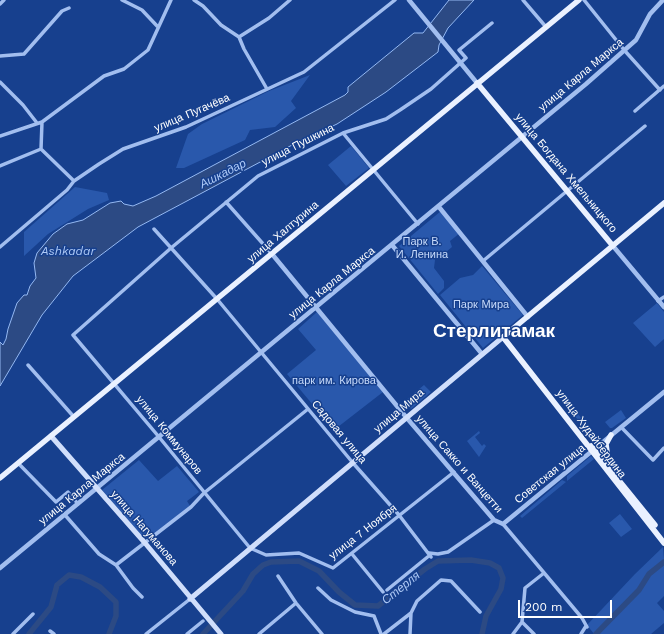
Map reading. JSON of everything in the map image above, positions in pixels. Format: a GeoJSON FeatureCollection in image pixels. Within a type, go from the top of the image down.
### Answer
{"type":"FeatureCollection","features":[{"type":"Feature","properties":{"kind":"main road","name":"улица Халтурина"},"geometry":{"type":"LineString","coordinates":[[0,478],[578,0]]}},
{"type":"Feature","properties":{"kind":"main road","name":"улица Богдана Хмельницкого"},"geometry":{"type":"LineString","coordinates":[[477,83],[613,246]]}},
{"type":"Feature","properties":{"kind":"main road","name":"улица Мира"},"geometry":{"type":"LineString","coordinates":[[190,598],[664,203]]}},
{"type":"Feature","properties":{"kind":"main road","name":"улица Худайбердина"},"geometry":{"type":"LineString","coordinates":[[504,336],[664,543]]}},
{"type":"Feature","properties":{"kind":"main road"},"geometry":{"type":"LineString","coordinates":[[609,467],[606,444],[611,435]]}},
{"type":"Feature","properties":{"kind":"main road","name":"улица Нагуманова"},"geometry":{"type":"LineString","coordinates":[[51,436],[145,543],[221,634]]}},
{"type":"Feature","properties":{"kind":"main road","name":"улица Худайбердина"},"geometry":{"type":"LineString","coordinates":[[593,450],[609,467],[664,538]]}},
{"type":"Feature","properties":{"kind":"street"},"geometry":{"type":"LineString","coordinates":[[0,4],[4,0]]}},
{"type":"Feature","properties":{"kind":"street"},"geometry":{"type":"LineString","coordinates":[[122,0],[142,10],[158,27]]}},
{"type":"Feature","properties":{"kind":"street"},"geometry":{"type":"LineString","coordinates":[[1,134],[42,122],[104,76],[124,69],[148,50],[158,27],[165,16],[171,0]]}},
{"type":"Feature","properties":{"kind":"street"},"geometry":{"type":"LineString","coordinates":[[194,0],[203,6],[221,25],[239,37],[244,49],[267,89]]}},
{"type":"Feature","properties":{"kind":"street"},"geometry":{"type":"LineString","coordinates":[[239,37],[269,18],[290,0]]}},
{"type":"Feature","properties":{"kind":"street","name":"улица Пугачёва"},"geometry":{"type":"LineString","coordinates":[[0,247],[67,190],[74,181],[123,149],[186,127],[304,72],[395,0]]}},
{"type":"Feature","properties":{"kind":"street","name":"улица Богдана Хмельницкого"},"geometry":{"type":"LineString","coordinates":[[409,0],[477,83]]}},
{"type":"Feature","properties":{"kind":"street"},"geometry":{"type":"LineString","coordinates":[[523,0],[546,27]]}},
{"type":"Feature","properties":{"kind":"street"},"geometry":{"type":"LineString","coordinates":[[584,0],[625,51],[660,90]]}},
{"type":"Feature","properties":{"kind":"street","name":"улица Карла Маркса"},"geometry":{"type":"LineString","coordinates":[[0,568],[439,207],[625,51],[636,40],[650,14],[663,0]]}},
{"type":"Feature","properties":{"kind":"street"},"geometry":{"type":"LineString","coordinates":[[0,56],[24,54],[62,11],[69,8]]}},
{"type":"Feature","properties":{"kind":"street"},"geometry":{"type":"LineString","coordinates":[[460,63],[466,58],[458,50],[492,23]]}},
{"type":"Feature","properties":{"kind":"street","name":"улица Пушкина"},"geometry":{"type":"LineString","coordinates":[[73,335],[226,202],[267,170],[342,133],[386,119],[431,89],[460,63]]}},
{"type":"Feature","properties":{"kind":"street"},"geometry":{"type":"LineString","coordinates":[[0,82],[23,105],[37,124]]}},
{"type":"Feature","properties":{"kind":"street"},"geometry":{"type":"LineString","coordinates":[[635,111],[664,86]]}},
{"type":"Feature","properties":{"kind":"street"},"geometry":{"type":"LineString","coordinates":[[42,122],[41,149],[74,181]]}},
{"type":"Feature","properties":{"kind":"street"},"geometry":{"type":"LineString","coordinates":[[483,261],[645,126]]}},
{"type":"Feature","properties":{"kind":"street"},"geometry":{"type":"LineString","coordinates":[[342,133],[418,224]]}},
{"type":"Feature","properties":{"kind":"street"},"geometry":{"type":"LineString","coordinates":[[0,166],[41,149]]}},
{"type":"Feature","properties":{"kind":"street","name":"улица Сакко и Ванцетти"},"geometry":{"type":"LineString","coordinates":[[226,202],[272,254],[406,417],[494,520],[503,524],[582,618],[586,626],[581,634]]}},
{"type":"Feature","properties":{"kind":"street"},"geometry":{"type":"LineString","coordinates":[[439,207],[528,316]]}},
{"type":"Feature","properties":{"kind":"street","name":"Садовая улица"},"geometry":{"type":"LineString","coordinates":[[154,229],[262,352],[353,463],[399,515],[430,555]]}},
{"type":"Feature","properties":{"kind":"street"},"geometry":{"type":"LineString","coordinates":[[392,245],[482,354]]}},
{"type":"Feature","properties":{"kind":"street","name":"улица Богдана Хмельницкого"},"geometry":{"type":"LineString","coordinates":[[613,246],[664,307]]}},
{"type":"Feature","properties":{"kind":"street"},"geometry":{"type":"LineString","coordinates":[[658,301],[664,296]]}},
{"type":"Feature","properties":{"kind":"street","name":"улица Коммунаров"},"geometry":{"type":"LineString","coordinates":[[73,335],[250,548]]}},
{"type":"Feature","properties":{"kind":"street"},"geometry":{"type":"LineString","coordinates":[[28,366],[74,417]]}},
{"type":"Feature","properties":{"kind":"street","name":"Советская улица"},"geometry":{"type":"LineString","coordinates":[[503,524],[664,392]]}},
{"type":"Feature","properties":{"kind":"street"},"geometry":{"type":"LineString","coordinates":[[116,565],[191,507],[204,493],[308,409]]}},
{"type":"Feature","properties":{"kind":"street"},"geometry":{"type":"LineString","coordinates":[[621,427],[653,460],[664,448]]}},
{"type":"Feature","properties":{"kind":"street"},"geometry":{"type":"LineString","coordinates":[[18,463],[56,502],[68,492],[78,504]]}},
{"type":"Feature","properties":{"kind":"street","name":"улица 7 Ноября"},"geometry":{"type":"LineString","coordinates":[[250,548],[266,555],[299,553],[333,568],[454,472]]}},
{"type":"Feature","properties":{"kind":"street"},"geometry":{"type":"LineString","coordinates":[[65,514],[99,554],[116,565],[133,588],[142,597]]}},
{"type":"Feature","properties":{"kind":"street"},"geometry":{"type":"LineString","coordinates":[[387,590],[430,555],[448,552],[494,520]]}},
{"type":"Feature","properties":{"kind":"street"},"geometry":{"type":"LineString","coordinates":[[352,554],[383,592]]}},
{"type":"Feature","properties":{"kind":"street"},"geometry":{"type":"LineString","coordinates":[[513,634],[522,622],[525,588],[544,573]]}},
{"type":"Feature","properties":{"kind":"street"},"geometry":{"type":"LineString","coordinates":[[278,576],[296,603],[322,634]]}},
{"type":"Feature","properties":{"kind":"street"},"geometry":{"type":"LineString","coordinates":[[410,634],[411,613],[417,601],[441,580],[451,581],[480,612]]}},
{"type":"Feature","properties":{"kind":"street"},"geometry":{"type":"LineString","coordinates":[[318,588],[331,600],[355,612],[374,616],[382,634],[411,613]]}},
{"type":"Feature","properties":{"kind":"street","name":"улица Мира"},"geometry":{"type":"LineString","coordinates":[[146,634],[190,598]]}},
{"type":"Feature","properties":{"kind":"street"},"geometry":{"type":"LineString","coordinates":[[260,634],[296,603]]}},
{"type":"Feature","properties":{"kind":"street"},"geometry":{"type":"LineString","coordinates":[[13,634],[33,614]]}},
{"type":"Feature","properties":{"kind":"street"},"geometry":{"type":"LineString","coordinates":[[187,634],[203,621]]}},
{"type":"Feature","properties":{"kind":"street"},"geometry":{"type":"LineString","coordinates":[[522,622],[534,634]]}},
{"type":"Feature","properties":{"kind":"green space"},"geometry":{"type":"Polygon","coordinates":[[[310,75],[291,101],[296,108],[275,127],[250,130],[245,140],[184,168],[176,168],[188,134],[202,124],[269,91],[310,75]]]}},
{"type":"Feature","properties":{"kind":"green space"},"geometry":{"type":"Polygon","coordinates":[[[351,146],[369,168],[346,186],[328,165],[351,146]]]}},
{"type":"Feature","properties":{"kind":"green space"},"geometry":{"type":"Polygon","coordinates":[[[75,187],[107,193],[109,200],[88,209],[48,234],[24,256],[24,232],[75,187]]]}},
{"type":"Feature","properties":{"kind":"green space","name":"Парк В. И. Ленина"},"geometry":{"type":"Polygon","coordinates":[[[441,211],[460,233],[450,241],[452,247],[446,252],[438,253],[435,260],[434,268],[444,281],[444,288],[438,294],[399,246],[441,211]]]}},
{"type":"Feature","properties":{"kind":"green space","name":"Парк Мира"},"geometry":{"type":"Polygon","coordinates":[[[482,266],[523,315],[483,348],[440,295],[460,278],[473,275],[482,266]]]}},
{"type":"Feature","properties":{"kind":"green space"},"geometry":{"type":"Polygon","coordinates":[[[657,303],[664,312],[664,339],[655,347],[633,323],[657,303]]]}},
{"type":"Feature","properties":{"kind":"green space","name":"парк им. Кирова"},"geometry":{"type":"Polygon","coordinates":[[[317,312],[383,392],[334,430],[287,374],[316,350],[298,329],[317,312]]]}},
{"type":"Feature","properties":{"kind":"green space"},"geometry":{"type":"Polygon","coordinates":[[[424,385],[431,392],[411,409],[405,401],[424,385]]]}},
{"type":"Feature","properties":{"kind":"green space"},"geometry":{"type":"Polygon","coordinates":[[[571,405],[593,433],[591,437],[568,407],[571,405]]]}},
{"type":"Feature","properties":{"kind":"green space"},"geometry":{"type":"Polygon","coordinates":[[[621,410],[626,418],[610,428],[605,422],[621,410]]]}},
{"type":"Feature","properties":{"kind":"green space"},"geometry":{"type":"Polygon","coordinates":[[[479,431],[480,433],[475,437],[482,446],[484,444],[486,446],[479,457],[467,441],[479,431]]]}},
{"type":"Feature","properties":{"kind":"green space"},"geometry":{"type":"Polygon","coordinates":[[[591,456],[594,459],[567,481],[567,476],[591,456]]]}},
{"type":"Feature","properties":{"kind":"green space"},"geometry":{"type":"Polygon","coordinates":[[[139,460],[158,481],[177,466],[199,492],[187,501],[190,506],[150,539],[143,537],[102,490],[139,460]]]}},
{"type":"Feature","properties":{"kind":"green space"},"geometry":{"type":"Polygon","coordinates":[[[562,480],[566,482],[522,518],[520,516],[562,480]]]}},
{"type":"Feature","properties":{"kind":"green space"},"geometry":{"type":"Polygon","coordinates":[[[620,514],[632,529],[621,537],[609,523],[620,514]]]}},
{"type":"Feature","properties":{"kind":"green space"},"geometry":{"type":"Polygon","coordinates":[[[663,547],[664,560],[648,573],[638,589],[594,634],[587,625],[635,574],[663,547]]]}},
{"type":"Feature","properties":{"kind":"green space"},"geometry":{"type":"Polygon","coordinates":[[[664,563],[664,596],[657,603],[664,611],[664,623],[651,634],[598,634],[640,591],[650,574],[664,563]]]}},
{"type":"Feature","properties":{"kind":"water","name":"Ashkadar"},"geometry":{"type":"Polygon","coordinates":[[[449,0],[474,0],[448,28],[439,45],[438,52],[386,92],[337,124],[294,144],[138,227],[73,276],[42,315],[0,386],[0,342],[3,345],[6,339],[17,303],[24,295],[27,295],[30,286],[36,278],[34,263],[37,253],[53,234],[67,224],[83,220],[110,203],[121,201],[124,204],[133,206],[156,196],[345,95],[348,92],[348,87],[414,33],[423,33],[449,0]]]}},
{"type":"Feature","properties":{"kind":"waterway","name":"Стерля"},"geometry":{"type":"LineString","coordinates":[[203,634],[243,591],[253,574],[263,565],[271,562],[299,561],[319,571],[339,592],[355,605],[378,606],[425,569],[438,561],[471,560],[490,563],[499,568],[503,578],[501,589],[486,616],[482,634]]}},
{"type":"Feature","properties":{"kind":"waterway","name":"Стерля"},"geometry":{"type":"LineString","coordinates":[[596,634],[639,590],[649,574],[664,562]]}},
{"type":"Feature","properties":{"kind":"waterway","name":"Стерля"},"geometry":{"type":"LineString","coordinates":[[29,634],[51,607],[57,585],[69,575],[81,577],[100,587],[116,602],[116,616],[109,634]]}},
{"type":"Feature","properties":{"kind":"district","name":"Стерлитамак"},"geometry":{"type":"Point","coordinates":[494,331]}},
{"type":"Feature","properties":{"kind":"water label","name":"Ашкадар"},"geometry":{"type":"Point","coordinates":[223,174]}}]}
